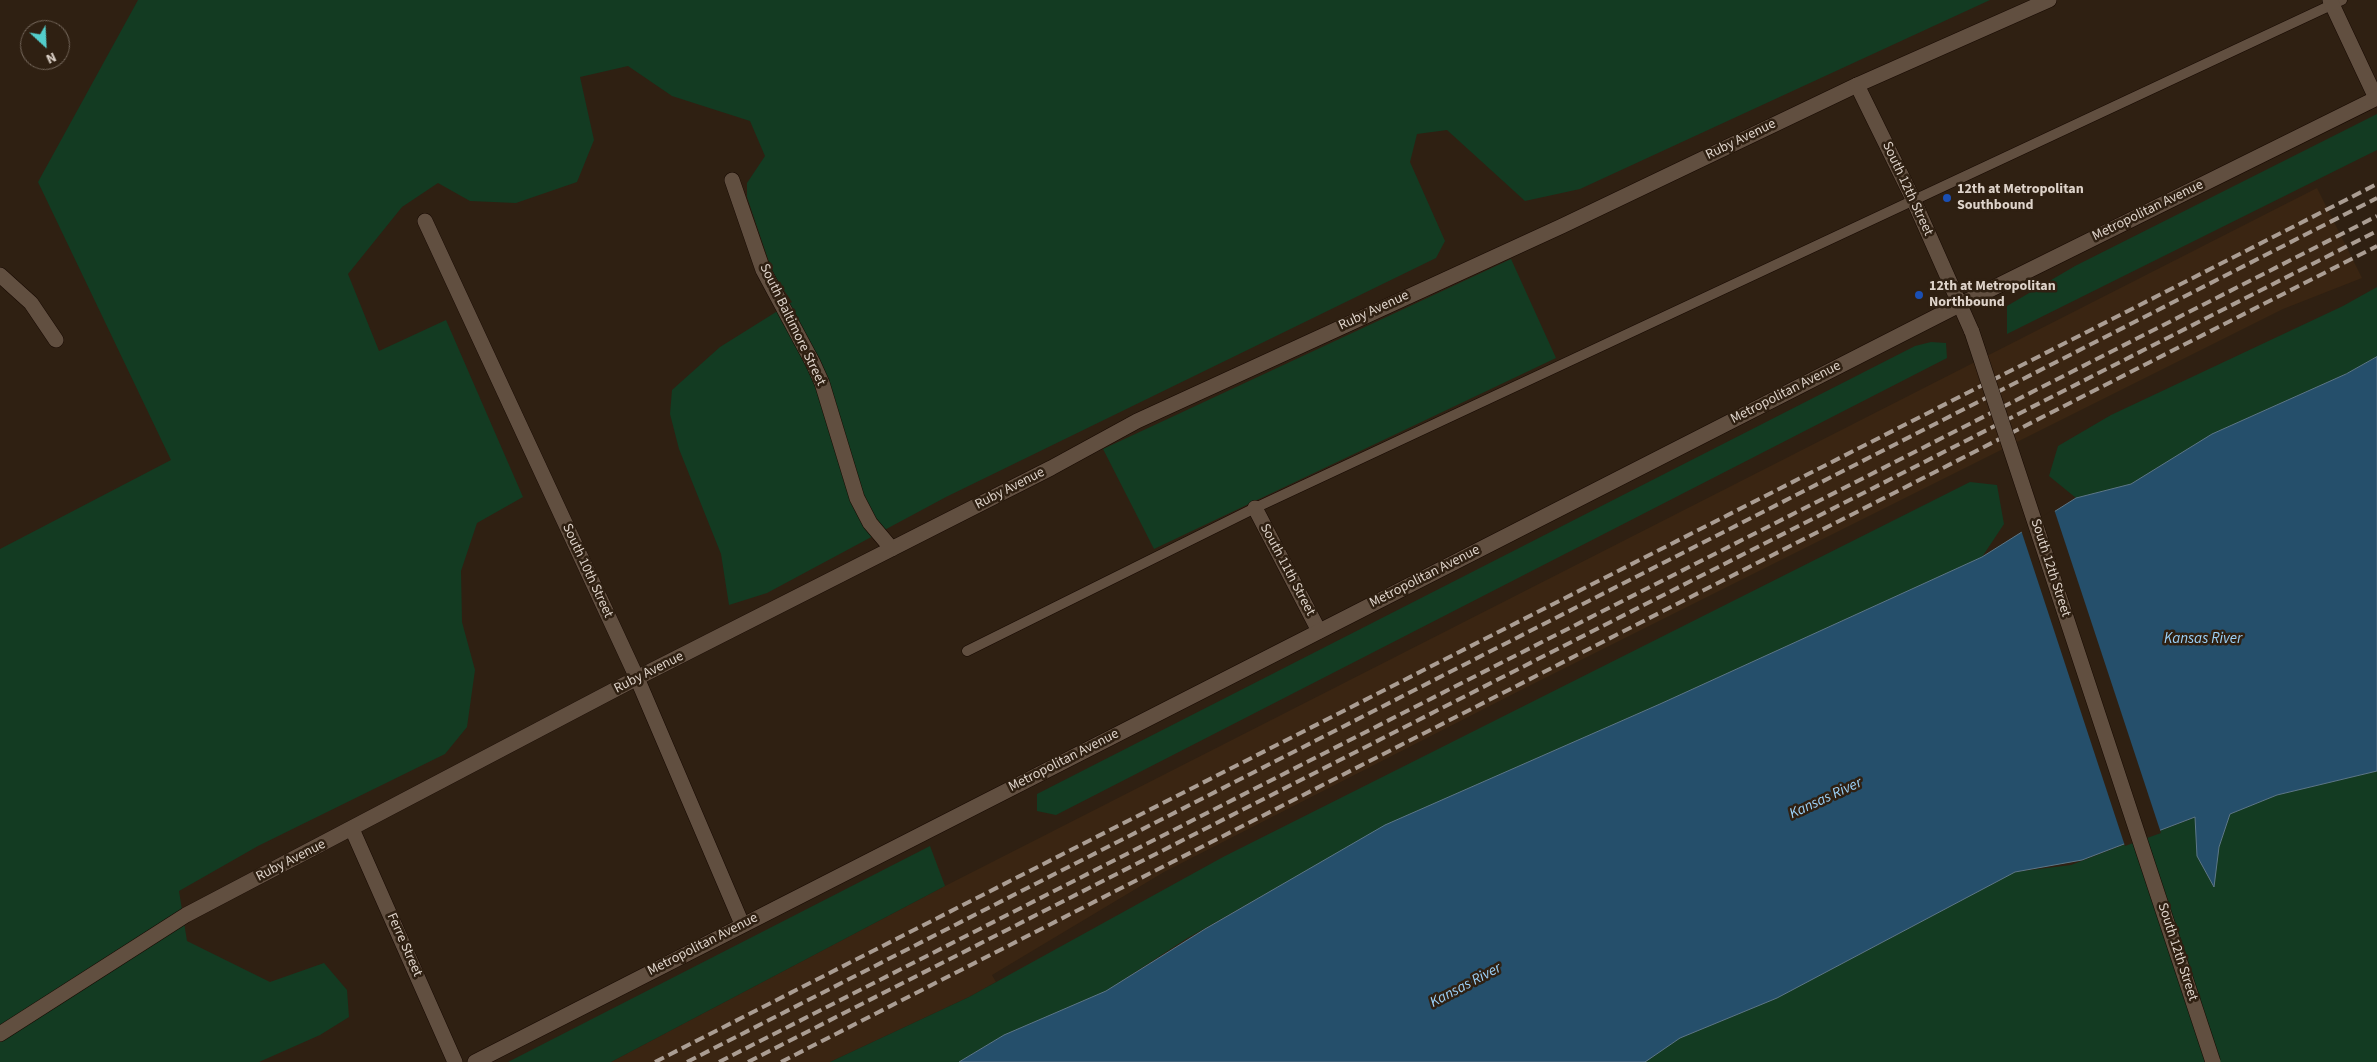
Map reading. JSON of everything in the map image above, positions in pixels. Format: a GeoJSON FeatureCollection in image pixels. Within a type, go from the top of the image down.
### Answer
{"type":"FeatureCollection","features":[{"type":"Feature","properties":{"kind":"street","name":"Ruby Avenue"},"geometry":{"type":"LineString","coordinates":[[0,1034],[186,915],[637,678],[1180,400],[1562,226],[1857,85],[2049,0]]}},
{"type":"Feature","properties":{"kind":"street"},"geometry":{"type":"LineString","coordinates":[[2335,2],[2377,98]]}},
{"type":"Feature","properties":{"kind":"street","name":"South 12th Street"},"geometry":{"type":"LineString","coordinates":[[1857,85],[1961,304],[1972,332],[2213,1062]]}},
{"type":"Feature","properties":{"kind":"street","name":"Metropolitan Avenue"},"geometry":{"type":"LineString","coordinates":[[476,1062],[742,924],[1961,304],[2377,98]]}},
{"type":"Feature","properties":{"kind":"street","name":"South Baltimore Street"},"geometry":{"type":"LineString","coordinates":[[732,180],[762,270],[822,383],[857,498],[870,523],[892,549]]}},
{"type":"Feature","properties":{"kind":"street","name":"South 10th Street"},"geometry":{"type":"LineString","coordinates":[[425,221],[637,678],[742,924]]}},
{"type":"Feature","properties":{"kind":"street"},"geometry":{"type":"LineString","coordinates":[[0,275],[31,303],[56,340]]}},
{"type":"Feature","properties":{"kind":"street","name":"South 11th Street"},"geometry":{"type":"LineString","coordinates":[[1255,508],[1319,631]]}},
{"type":"Feature","properties":{"kind":"street","name":"Ferre Street"},"geometry":{"type":"LineString","coordinates":[[352,829],[455,1062]]}},
{"type":"Feature","properties":{"kind":"lane"},"geometry":{"type":"LineString","coordinates":[[966,651],[1255,508],[2335,2]]}},
{"type":"Feature","properties":{"kind":"shaded area"},"geometry":{"type":"Polygon","coordinates":[[[2317,188],[2362,278],[2283,309],[1525,688],[1164,872],[992,975],[996,982],[969,997],[830,1062],[611,1062],[945,886],[2317,188]]]}},
{"type":"Feature","properties":{"kind":"green space"},"geometry":{"type":"Polygon","coordinates":[[[138,0],[1990,0],[1580,189],[1525,201],[1447,130],[1417,134],[1410,162],[1445,241],[1436,258],[946,497],[767,593],[729,605],[721,554],[679,449],[670,414],[672,390],[720,347],[792,302],[773,274],[747,197],[747,183],[765,156],[750,121],[672,96],[628,66],[580,77],[594,140],[577,182],[516,203],[470,201],[438,183],[402,207],[348,274],[379,351],[446,320],[523,497],[477,523],[461,571],[462,622],[475,670],[467,727],[445,754],[258,846],[179,891],[187,941],[270,982],[324,963],[347,990],[349,1017],[320,1035],[259,1062],[0,1062],[0,549],[171,460],[38,182],[138,0]]]}},
{"type":"Feature","properties":{"kind":"green space"},"geometry":{"type":"Polygon","coordinates":[[[2377,114],[2377,150],[2007,334],[2007,306],[2075,266],[2377,114]]]}},
{"type":"Feature","properties":{"kind":"green space"},"geometry":{"type":"Polygon","coordinates":[[[1511,259],[1556,358],[1154,549],[1103,449],[1511,259]]]}},
{"type":"Feature","properties":{"kind":"green space"},"geometry":{"type":"Polygon","coordinates":[[[2377,287],[2377,357],[2346,374],[2212,434],[2131,484],[2076,498],[2049,476],[2058,446],[2111,415],[2343,306],[2377,287]]]}},
{"type":"Feature","properties":{"kind":"green space"},"geometry":{"type":"Polygon","coordinates":[[[1931,342],[1946,343],[1947,358],[1056,815],[1037,811],[1037,794],[1915,346],[1931,342]]]}},
{"type":"Feature","properties":{"kind":"green space"},"geometry":{"type":"Polygon","coordinates":[[[1970,482],[1997,485],[2004,524],[1982,557],[1660,704],[1390,823],[1186,939],[1106,991],[1004,1035],[959,1062],[830,1062],[969,997],[1223,857],[1970,482]]]}},
{"type":"Feature","properties":{"kind":"green space"},"geometry":{"type":"Polygon","coordinates":[[[2377,771],[2377,1062],[1645,1062],[1680,1038],[1777,998],[2015,872],[2071,865],[2196,817],[2197,856],[2213,886],[2219,847],[2230,814],[2277,795],[2377,771]]]}},
{"type":"Feature","properties":{"kind":"green space"},"geometry":{"type":"Polygon","coordinates":[[[930,846],[945,886],[611,1062],[508,1062],[930,846]]]}},
{"type":"Feature","properties":{"kind":"water","name":"Kansas River"},"geometry":{"type":"Polygon","coordinates":[[[2377,357],[2377,771],[2277,795],[2230,814],[2219,847],[2214,887],[2197,856],[2195,817],[2082,860],[2015,872],[1777,998],[1680,1038],[1645,1062],[959,1062],[1004,1035],[1106,991],[1205,929],[1385,825],[1660,704],[1982,557],[2076,498],[2131,484],[2212,434],[2346,374],[2377,357]]]}},
{"type":"Feature","properties":{"kind":"pier"},"geometry":{"type":"Polygon","coordinates":[[[2054,509],[2161,833],[2125,846],[2021,530],[2054,509]]]}},
{"type":"Feature","properties":{"kind":"railway"},"geometry":{"type":"LineString","coordinates":[[655,1062],[2377,184]]}},
{"type":"Feature","properties":{"kind":"railway"},"geometry":{"type":"LineString","coordinates":[[687,1062],[2377,198]]}},
{"type":"Feature","properties":{"kind":"railway"},"geometry":{"type":"LineString","coordinates":[[719,1062],[2377,216]]}},
{"type":"Feature","properties":{"kind":"railway"},"geometry":{"type":"LineString","coordinates":[[748,1062],[2377,231]]}},
{"type":"Feature","properties":{"kind":"railway"},"geometry":{"type":"LineString","coordinates":[[781,1062],[2377,246]]}},
{"type":"Feature","properties":{"kind":"place","name":"12th at Metropolitan Southbound"},"geometry":{"type":"Point","coordinates":[1947,198]}},
{"type":"Feature","properties":{"kind":"place","name":"12th at Metropolitan Northbound"},"geometry":{"type":"Point","coordinates":[1919,295]}}]}
